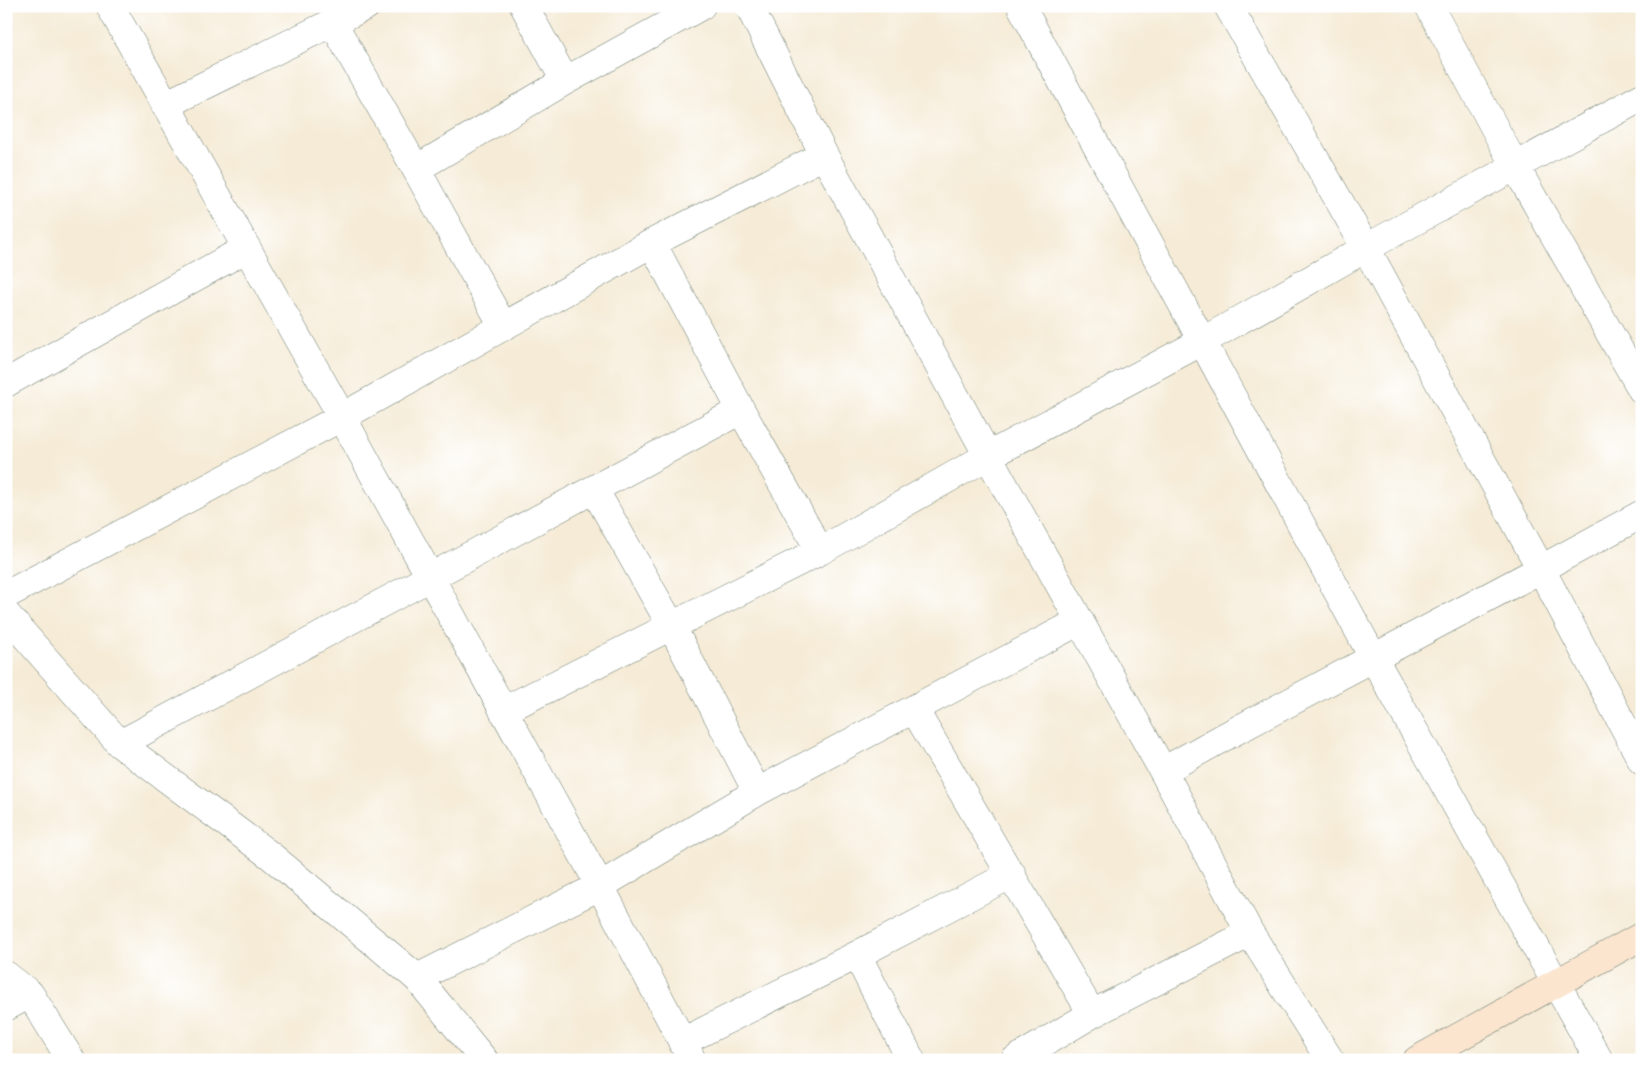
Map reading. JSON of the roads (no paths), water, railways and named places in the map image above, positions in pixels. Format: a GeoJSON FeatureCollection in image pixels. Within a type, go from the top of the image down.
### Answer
{"type":"FeatureCollection","features":[{"type":"Feature","properties":{"kind":"street"},"geometry":{"type":"LineString","coordinates":[[110,6],[342,417],[600,886],[687,1051],[857,955],[1012,874]]}},
{"type":"Feature","properties":{"kind":"street"},"geometry":{"type":"LineString","coordinates":[[166,105],[366,6]]}},
{"type":"Feature","properties":{"kind":"street"},"geometry":{"type":"LineString","coordinates":[[524,6],[565,81]]}},
{"type":"Feature","properties":{"kind":"street"},"geometry":{"type":"LineString","coordinates":[[416,169],[565,81],[701,6]]}},
{"type":"Feature","properties":{"kind":"street"},"geometry":{"type":"LineString","coordinates":[[749,6],[824,155],[1163,771],[1250,934],[1330,1060]]}},
{"type":"Feature","properties":{"kind":"street"},"geometry":{"type":"LineString","coordinates":[[1021,6],[1374,659],[1599,1060]]}},
{"type":"Feature","properties":{"kind":"street"},"geometry":{"type":"LineString","coordinates":[[1228,6],[1366,248],[1541,569],[1642,761]]}},
{"type":"Feature","properties":{"kind":"street"},"geometry":{"type":"LineString","coordinates":[[1429,6],[1515,166],[1642,390]]}},
{"type":"Feature","properties":{"kind":"street"},"geometry":{"type":"LineString","coordinates":[[333,23],[503,326]]}},
{"type":"Feature","properties":{"kind":"street"},"geometry":{"type":"LineString","coordinates":[[503,711],[820,550],[988,456],[1203,341],[1366,248],[1642,97]]}},
{"type":"Feature","properties":{"kind":"street"},"geometry":{"type":"LineString","coordinates":[[6,596],[342,417],[652,243],[824,155]]}},
{"type":"Feature","properties":{"kind":"street"},"geometry":{"type":"LineString","coordinates":[[652,243],[741,410],[820,550]]}},
{"type":"Feature","properties":{"kind":"street"},"geometry":{"type":"LineString","coordinates":[[6,383],[247,248]]}},
{"type":"Feature","properties":{"kind":"street"},"geometry":{"type":"LineString","coordinates":[[120,744],[741,410]]}},
{"type":"Feature","properties":{"kind":"street"},"geometry":{"type":"LineString","coordinates":[[594,489],[672,625],[757,792]]}},
{"type":"Feature","properties":{"kind":"street"},"geometry":{"type":"LineString","coordinates":[[1163,771],[1642,514]]}},
{"type":"Feature","properties":{"kind":"street"},"geometry":{"type":"LineString","coordinates":[[6,614],[120,744],[271,856],[417,978],[484,1060]]}},
{"type":"Feature","properties":{"kind":"street"},"geometry":{"type":"LineString","coordinates":[[417,978],[600,886],[757,792],[1080,621]]}},
{"type":"Feature","properties":{"kind":"street"},"geometry":{"type":"LineString","coordinates":[[914,709],[1092,1014]]}},
{"type":"Feature","properties":{"kind":"street"},"geometry":{"type":"LineString","coordinates":[[1015,1060],[1092,1014],[1250,934]]}},
{"type":"Feature","properties":{"kind":"street"},"geometry":{"type":"LineString","coordinates":[[1417,1060],[1642,936]]}},
{"type":"Feature","properties":{"kind":"street"},"geometry":{"type":"LineString","coordinates":[[857,955],[911,1060]]}},
{"type":"Feature","properties":{"kind":"street"},"geometry":{"type":"LineString","coordinates":[[6,976],[30,994],[72,1060]]}},
{"type":"Feature","properties":{"kind":"street"},"geometry":{"type":"LineString","coordinates":[[6,1007],[30,994]]}}]}
